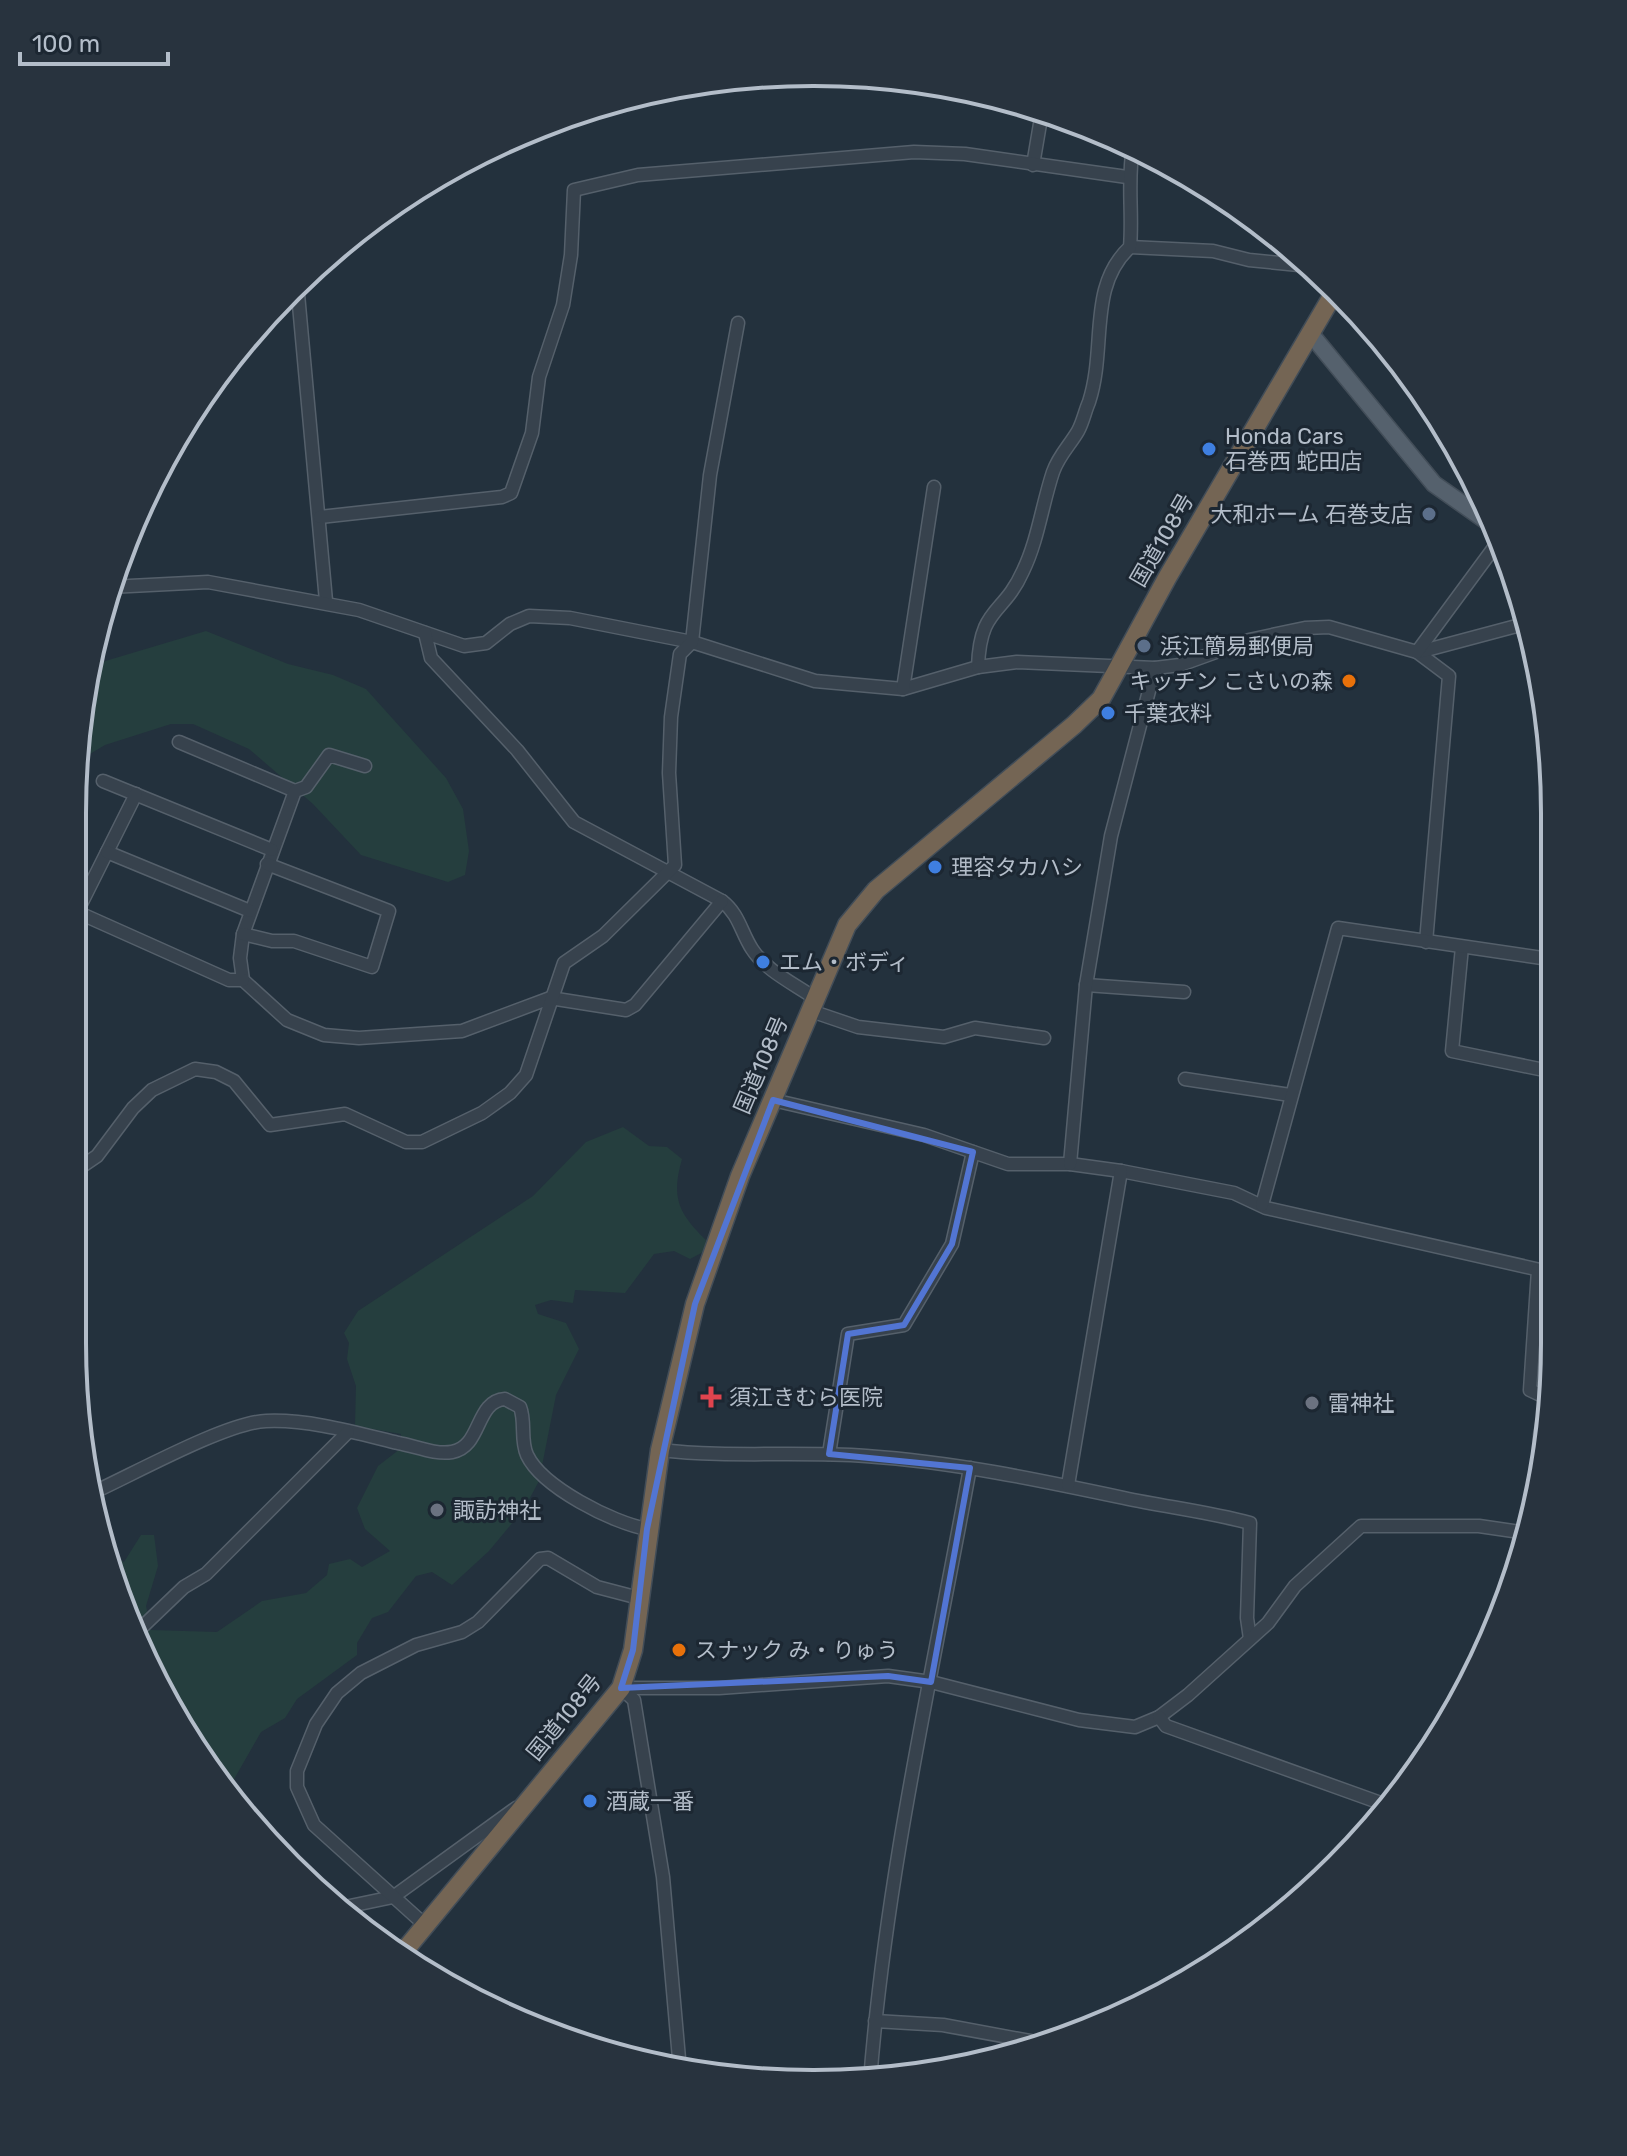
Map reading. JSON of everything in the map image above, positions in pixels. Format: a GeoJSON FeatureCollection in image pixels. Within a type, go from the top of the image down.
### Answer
{"type":"FeatureCollection","features":[{"type":"Feature","properties":{"kind":"highway","name":"国道108号"},"geometry":{"type":"LineString","coordinates":[[408,1946],[621,1688],[633,1650],[660,1450],[695,1304],[740,1176],[847,925],[859,907],[1088,714],[1121,664],[1167,578],[1329,301]]}},
{"type":"Feature","properties":{"kind":"main road"},"geometry":{"type":"LineString","coordinates":[[1310,333],[1434,484],[1476,514]]}},
{"type":"Feature","properties":{"kind":"street"},"geometry":{"type":"LineString","coordinates":[[1033,165],[1040,123]]}},
{"type":"Feature","properties":{"kind":"street"},"geometry":{"type":"LineString","coordinates":[[320,517],[502,497],[511,493],[532,433],[539,377],[563,305],[571,255],[574,190],[638,175],[900,152],[965,154],[1127,177]]}},
{"type":"Feature","properties":{"kind":"street"},"geometry":{"type":"LineString","coordinates":[[978,667],[983,626],[1015,588],[1024,569],[1061,451],[1078,432],[1096,378],[1107,275],[1130,247],[1132,220],[1127,177],[1131,159]]}},
{"type":"Feature","properties":{"kind":"street"},"geometry":{"type":"LineString","coordinates":[[1130,247],[1213,251],[1249,260],[1289,264]]}},
{"type":"Feature","properties":{"kind":"street"},"geometry":{"type":"LineString","coordinates":[[299,300],[326,601]]}},
{"type":"Feature","properties":{"kind":"street"},"geometry":{"type":"LineString","coordinates":[[86,1163],[97,1156],[133,1108],[152,1090],[195,1069],[216,1072],[234,1081],[270,1125],[345,1114],[406,1142],[422,1142],[482,1113],[510,1093],[526,1075],[564,963],[603,936],[675,865],[669,773],[671,717],[680,654],[692,642],[710,475],[738,323]]}},
{"type":"Feature","properties":{"kind":"street"},"geometry":{"type":"LineString","coordinates":[[903,689],[934,487]]}},
{"type":"Feature","properties":{"kind":"street"},"geometry":{"type":"LineString","coordinates":[[1417,652],[1492,551]]}},
{"type":"Feature","properties":{"kind":"street"},"geometry":{"type":"LineString","coordinates":[[123,586],[208,582],[326,601],[475,647],[510,624],[540,615],[627,627],[692,642],[815,681],[903,689],[978,667],[1017,662],[1121,664],[1155,668],[1180,665],[1249,640],[1305,628],[1329,627],[1417,652],[1449,676],[1426,942]]}},
{"type":"Feature","properties":{"kind":"street"},"geometry":{"type":"LineString","coordinates":[[1417,652],[1516,626]]}},
{"type":"Feature","properties":{"kind":"street"},"geometry":{"type":"LineString","coordinates":[[425,633],[431,658],[517,750],[574,822],[722,901],[737,916],[753,951],[814,1005],[858,1027],[944,1037],[975,1028],[1044,1038]]}},
{"type":"Feature","properties":{"kind":"street"},"geometry":{"type":"LineString","coordinates":[[1070,1164],[1086,985],[1111,836],[1155,668]]}},
{"type":"Feature","properties":{"kind":"street"},"geometry":{"type":"LineString","coordinates":[[179,742],[295,791],[306,787],[329,755],[365,766]]}},
{"type":"Feature","properties":{"kind":"street"},"geometry":{"type":"LineString","coordinates":[[103,781],[272,850]]}},
{"type":"Feature","properties":{"kind":"street"},"geometry":{"type":"LineString","coordinates":[[295,791],[250,911],[240,958],[243,980],[287,1020],[324,1035],[359,1038],[462,1031],[550,998],[626,1010],[635,1005],[722,901]]}},
{"type":"Feature","properties":{"kind":"street"},"geometry":{"type":"LineString","coordinates":[[86,894],[136,794]]}},
{"type":"Feature","properties":{"kind":"street"},"geometry":{"type":"LineString","coordinates":[[107,852],[250,911]]}},
{"type":"Feature","properties":{"kind":"street"},"geometry":{"type":"LineString","coordinates":[[243,934],[272,941],[294,941],[372,967],[389,911],[267,864]]}},
{"type":"Feature","properties":{"kind":"street"},"geometry":{"type":"LineString","coordinates":[[86,916],[229,980],[243,980]]}},
{"type":"Feature","properties":{"kind":"street"},"geometry":{"type":"LineString","coordinates":[[1262,1205],[1335,930],[1342,928],[1541,958]]}},
{"type":"Feature","properties":{"kind":"street"},"geometry":{"type":"LineString","coordinates":[[1462,947],[1452,1051],[1541,1069]]}},
{"type":"Feature","properties":{"kind":"street"},"geometry":{"type":"LineString","coordinates":[[1086,985],[1184,992]]}},
{"type":"Feature","properties":{"kind":"street"},"geometry":{"type":"LineString","coordinates":[[1185,1079],[1290,1095]]}},
{"type":"Feature","properties":{"kind":"street"},"geometry":{"type":"LineString","coordinates":[[773,1100],[924,1135],[1008,1164],[1070,1164],[1234,1193],[1262,1205],[1541,1270]]}},
{"type":"Feature","properties":{"kind":"street"},"geometry":{"type":"LineString","coordinates":[[829,1454],[848,1334],[904,1325],[947,1258],[973,1152]]}},
{"type":"Feature","properties":{"kind":"street"},"geometry":{"type":"LineString","coordinates":[[1068,1485],[1121,1171]]}},
{"type":"Feature","properties":{"kind":"street"},"geometry":{"type":"LineString","coordinates":[[1539,1395],[1530,1390],[1541,1296]]}},
{"type":"Feature","properties":{"kind":"street"},"geometry":{"type":"LineString","coordinates":[[101,1489],[244,1424],[266,1421],[348,1432],[434,1451],[455,1451],[467,1444],[494,1401],[511,1400],[520,1407],[523,1443],[537,1470],[602,1514],[647,1529]]}},
{"type":"Feature","properties":{"kind":"street"},"geometry":{"type":"LineString","coordinates":[[143,1626],[184,1587],[206,1574],[348,1432]]}},
{"type":"Feature","properties":{"kind":"street"},"geometry":{"type":"LineString","coordinates":[[660,1450],[711,1456],[758,1452],[829,1454],[970,1468],[1250,1523],[1247,1618],[1250,1639]]}},
{"type":"Feature","properties":{"kind":"street"},"geometry":{"type":"LineString","coordinates":[[871,2067],[875,2021],[970,1468]]}},
{"type":"Feature","properties":{"kind":"street"},"geometry":{"type":"LineString","coordinates":[[621,1688],[719,1688],[888,1676],[931,1682],[1079,1720],[1127,1728],[1159,1717],[1250,1639],[1268,1623],[1295,1586],[1361,1526],[1479,1526],[1516,1531]]}},
{"type":"Feature","properties":{"kind":"street"},"geometry":{"type":"LineString","coordinates":[[425,1925],[314,1825],[297,1787],[297,1771],[316,1724],[337,1693],[361,1673],[402,1652],[462,1632],[478,1622],[540,1559],[548,1558],[597,1587],[639,1598]]}},
{"type":"Feature","properties":{"kind":"street"},"geometry":{"type":"LineString","coordinates":[[621,1688],[634,1700],[660,1849],[679,2057]]}},
{"type":"Feature","properties":{"kind":"street"},"geometry":{"type":"LineString","coordinates":[[1159,1717],[1166,1726],[1377,1802]]}},
{"type":"Feature","properties":{"kind":"street"},"geometry":{"type":"LineString","coordinates":[[353,1905],[393,1897],[531,1797]]}},
{"type":"Feature","properties":{"kind":"street"},"geometry":{"type":"LineString","coordinates":[[875,2021],[943,2025],[1021,2039]]}},
{"type":"Feature","properties":{"kind":"highlighted area"},"geometry":{"type":"Polygon","coordinates":[[[773,1100],[973,1152],[952,1244],[904,1325],[848,1334],[829,1454],[970,1468],[931,1682],[888,1676],[621,1688],[633,1650],[647,1529],[695,1304],[773,1100]]]}},
{"type":"Feature","properties":{"kind":"green space"},"geometry":{"type":"Polygon","coordinates":[[[206,631],[288,664],[333,675],[366,689],[446,778],[463,809],[469,851],[465,875],[448,882],[361,855],[313,804],[249,749],[193,724],[171,724],[105,745],[89,755],[102,662],[206,631]]]}},
{"type":"Feature","properties":{"kind":"green space"},"geometry":{"type":"Polygon","coordinates":[[[623,1127],[649,1146],[667,1147],[682,1159],[677,1184],[679,1204],[706,1240],[705,1251],[690,1259],[674,1251],[654,1254],[625,1293],[575,1290],[573,1303],[551,1300],[535,1305],[538,1314],[566,1323],[579,1349],[556,1395],[539,1481],[524,1509],[489,1551],[452,1585],[432,1572],[416,1576],[388,1612],[372,1618],[357,1643],[357,1655],[297,1699],[285,1718],[261,1732],[233,1781],[183,1706],[161,1664],[141,1621],[120,1560],[124,1562],[141,1535],[154,1535],[158,1566],[146,1606],[151,1630],[217,1632],[262,1601],[306,1593],[327,1575],[329,1564],[350,1559],[362,1567],[390,1551],[365,1529],[357,1508],[378,1466],[400,1449],[401,1434],[355,1426],[356,1386],[347,1359],[349,1343],[344,1333],[358,1311],[533,1196],[586,1142],[623,1127]]]}},
{"type":"Feature","properties":{"kind":"place","name":"Honda Cars 石巻西 蛇田店"},"geometry":{"type":"Point","coordinates":[1209,449]}},
{"type":"Feature","properties":{"kind":"place","name":"大和ホーム 石巻支店"},"geometry":{"type":"Point","coordinates":[1429,514]}},
{"type":"Feature","properties":{"kind":"place","name":"浜江簡易郵便局"},"geometry":{"type":"Point","coordinates":[1144,646]}},
{"type":"Feature","properties":{"kind":"place","name":"キッチン こさいの森"},"geometry":{"type":"Point","coordinates":[1349,681]}},
{"type":"Feature","properties":{"kind":"place","name":"千葉衣料"},"geometry":{"type":"Point","coordinates":[1108,713]}},
{"type":"Feature","properties":{"kind":"place","name":"理容タカハシ"},"geometry":{"type":"Point","coordinates":[935,867]}},
{"type":"Feature","properties":{"kind":"place","name":"エム・ボディ"},"geometry":{"type":"Point","coordinates":[763,962]}},
{"type":"Feature","properties":{"kind":"place","name":"須江きむら医院"},"geometry":{"type":"Point","coordinates":[711,1397]}},
{"type":"Feature","properties":{"kind":"place","name":"雷神社"},"geometry":{"type":"Point","coordinates":[1312,1403]}},
{"type":"Feature","properties":{"kind":"place","name":"諏訪神社"},"geometry":{"type":"Point","coordinates":[437,1510]}},
{"type":"Feature","properties":{"kind":"place","name":"スナック み・りゅう"},"geometry":{"type":"Point","coordinates":[679,1650]}},
{"type":"Feature","properties":{"kind":"place","name":"酒蔵一番"},"geometry":{"type":"Point","coordinates":[590,1801]}}]}
